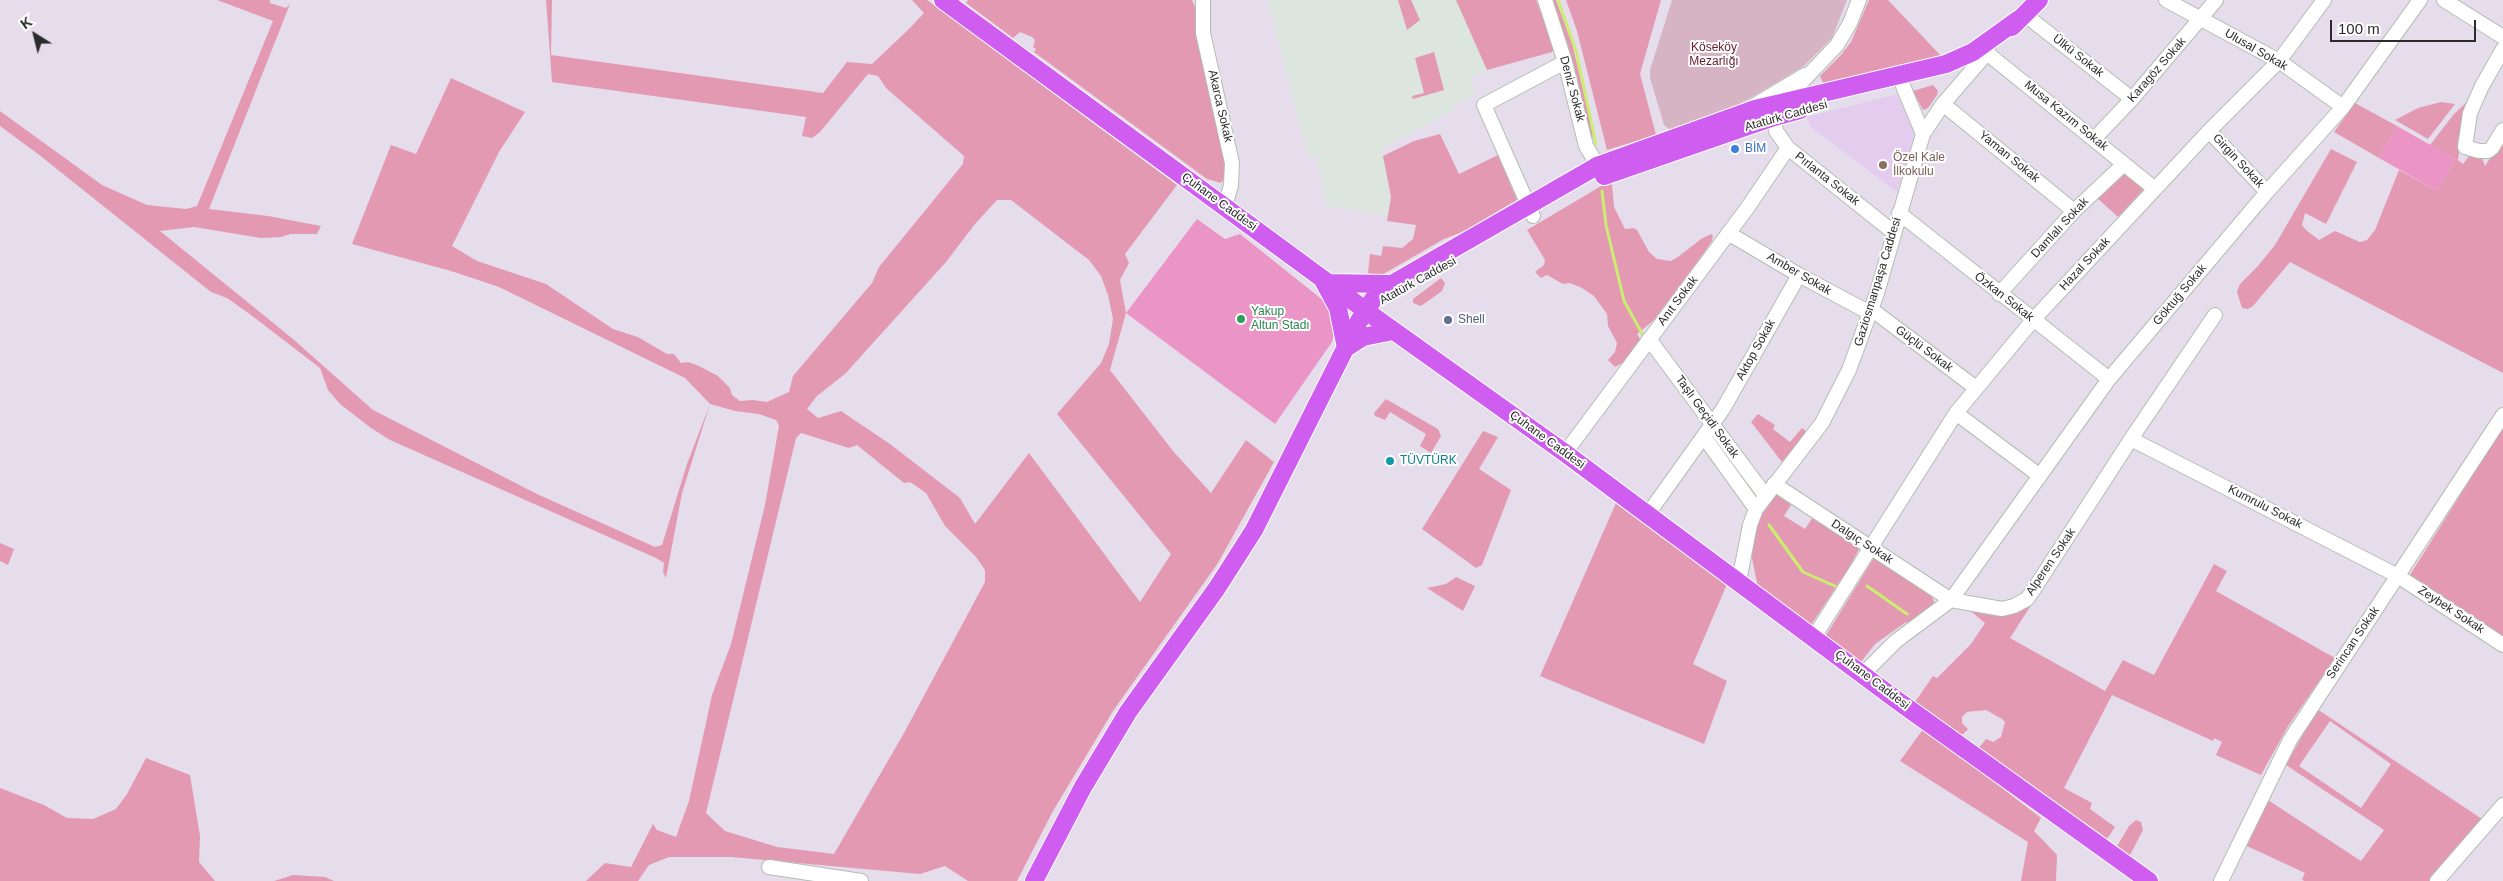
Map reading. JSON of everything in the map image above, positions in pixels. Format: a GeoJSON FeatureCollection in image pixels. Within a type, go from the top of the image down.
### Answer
{"type":"FeatureCollection","features":[{"type":"Feature","properties":{"kind":"main road","name":"Çuhane Caddesi"},"geometry":{"type":"LineString","coordinates":[[943,0],[1325,281],[1565,453],[1864,673],[1906,707],[2148,881]]}},
{"type":"Feature","properties":{"kind":"main road","name":"Atatürk Caddesi"},"geometry":{"type":"LineString","coordinates":[[1801,104],[1903,86],[1951,74],[1989,46],[2022,17],[2037,0]]}},
{"type":"Feature","properties":{"kind":"main road","name":"Atatürk Caddesi"},"geometry":{"type":"LineString","coordinates":[[1600,171],[1773,111],[1946,64],[1989,46]]}},
{"type":"Feature","properties":{"kind":"main road","name":"Atatürk Caddesi"},"geometry":{"type":"LineString","coordinates":[[1366,310],[1378,292],[1389,284],[1600,171],[1740,115],[1773,111]]}},
{"type":"Feature","properties":{"kind":"main road","name":"Atatürk Caddesi"},"geometry":{"type":"LineString","coordinates":[[1366,310],[1530,210]]}},
{"type":"Feature","properties":{"kind":"main road"},"geometry":{"type":"LineString","coordinates":[[1346,348],[1338,308],[1325,281],[1389,284]]}},
{"type":"Feature","properties":{"kind":"main road"},"geometry":{"type":"LineString","coordinates":[[1034,881],[1074,803],[1128,712],[1217,588],[1254,530],[1366,310]]}},
{"type":"Feature","properties":{"kind":"main road"},"geometry":{"type":"LineString","coordinates":[[1346,348],[1368,335],[1394,330]]}},
{"type":"Feature","properties":{"kind":"street","name":"Deniz Sokak"},"geometry":{"type":"LineString","coordinates":[[1545,0],[1565,62],[1586,146],[1600,171]]}},
{"type":"Feature","properties":{"kind":"street"},"geometry":{"type":"LineString","coordinates":[[1801,104],[1800,84],[1845,34],[1858,0]]}},
{"type":"Feature","properties":{"kind":"street","name":"Ulusal Sokak"},"geometry":{"type":"LineString","coordinates":[[2166,0],[2279,62],[2343,107]]}},
{"type":"Feature","properties":{"kind":"street","name":"Karagöz Sokak"},"geometry":{"type":"LineString","coordinates":[[2095,138],[2202,19],[2216,0]]}},
{"type":"Feature","properties":{"kind":"street","name":"Hazal Sokak"},"geometry":{"type":"LineString","coordinates":[[1814,637],[1956,413],[1976,388],[2033,320],[2209,130],[2279,62],[2324,0]]}},
{"type":"Feature","properties":{"kind":"street","name":"Göktuğ Sokak"},"geometry":{"type":"LineString","coordinates":[[1951,600],[2109,380],[2266,192],[2343,107],[2420,0]]}},
{"type":"Feature","properties":{"kind":"street"},"geometry":{"type":"LineString","coordinates":[[2444,0],[2503,37]]}},
{"type":"Feature","properties":{"kind":"street","name":"Akarca Sokak"},"geometry":{"type":"LineString","coordinates":[[1202,3],[1203,33],[1232,163],[1231,185],[1225,207]]}},
{"type":"Feature","properties":{"kind":"street","name":"Ülkü Sokak"},"geometry":{"type":"LineString","coordinates":[[2022,17],[2132,98]]}},
{"type":"Feature","properties":{"kind":"street","name":"Gaziosmanpaşa Caddesi"},"geometry":{"type":"LineString","coordinates":[[1739,581],[1750,525],[1756,509],[1774,484],[1811,440],[1828,414],[1849,370],[1871,311],[1923,134],[1989,46]]}},
{"type":"Feature","properties":{"kind":"street","name":"Musa Kazım Sokak"},"geometry":{"type":"LineString","coordinates":[[1989,46],[2155,189]]}},
{"type":"Feature","properties":{"kind":"street"},"geometry":{"type":"LineString","coordinates":[[2503,50],[2473,106],[2467,124],[2465,146],[2479,151],[2488,151],[2492,148],[2503,130]]}},
{"type":"Feature","properties":{"kind":"street"},"geometry":{"type":"LineString","coordinates":[[1530,210],[1484,105],[1565,62]]}},
{"type":"Feature","properties":{"kind":"street"},"geometry":{"type":"LineString","coordinates":[[1740,115],[1814,69]]}},
{"type":"Feature","properties":{"kind":"street"},"geometry":{"type":"LineString","coordinates":[[1903,86],[1923,134]]}},
{"type":"Feature","properties":{"kind":"street","name":"Yaman Sokak"},"geometry":{"type":"LineString","coordinates":[[1944,104],[2074,211]]}},
{"type":"Feature","properties":{"kind":"street","name":"Pırlanta Sokak"},"geometry":{"type":"LineString","coordinates":[[1773,111],[1779,136],[1788,148],[1893,232]]}},
{"type":"Feature","properties":{"kind":"street","name":"Girgin Sokak"},"geometry":{"type":"LineString","coordinates":[[2209,130],[2266,192]]}},
{"type":"Feature","properties":{"kind":"street","name":"Anıt Sokak"},"geometry":{"type":"LineString","coordinates":[[1565,453],[1728,233],[1788,148]]}},
{"type":"Feature","properties":{"kind":"street","name":"Damlalı Sokak"},"geometry":{"type":"LineString","coordinates":[[1999,294],[2074,211],[2124,164]]}},
{"type":"Feature","properties":{"kind":"street","name":"Özkan Sokak"},"geometry":{"type":"LineString","coordinates":[[1899,213],[2109,380]]}},
{"type":"Feature","properties":{"kind":"street","name":"Amber Sokak"},"geometry":{"type":"LineString","coordinates":[[1728,233],[1799,275],[1871,311]]}},
{"type":"Feature","properties":{"kind":"street","name":"Aktop Sokak"},"geometry":{"type":"LineString","coordinates":[[1648,514],[1708,431],[1799,275]]}},
{"type":"Feature","properties":{"kind":"street","name":"Güçlü Sokak"},"geometry":{"type":"LineString","coordinates":[[1871,311],[1976,388]]}},
{"type":"Feature","properties":{"kind":"street","name":"Alperen Sokak"},"geometry":{"type":"LineString","coordinates":[[1951,600],[2002,609],[2014,606],[2027,599],[2131,439],[2215,315]]}},
{"type":"Feature","properties":{"kind":"street","name":"Taşlı Geçidi Sokak"},"geometry":{"type":"LineString","coordinates":[[1649,339],[1708,431],[1765,496]]}},
{"type":"Feature","properties":{"kind":"street"},"geometry":{"type":"LineString","coordinates":[[1956,413],[2040,476]]}},
{"type":"Feature","properties":{"kind":"street","name":"Serincan Sokak"},"geometry":{"type":"LineString","coordinates":[[2221,881],[2290,740],[2503,415]]}},
{"type":"Feature","properties":{"kind":"street"},"geometry":{"type":"LineString","coordinates":[[1708,431],[1756,509]]}},
{"type":"Feature","properties":{"kind":"street","name":"Kumrulu Sokak"},"geometry":{"type":"LineString","coordinates":[[2131,439],[2398,576]]}},
{"type":"Feature","properties":{"kind":"street","name":"Dalgıç Sokak"},"geometry":{"type":"LineString","coordinates":[[1774,484],[1951,600]]}},
{"type":"Feature","properties":{"kind":"street","name":"Zeybek Sokak"},"geometry":{"type":"LineString","coordinates":[[2398,576],[2503,645]]}},
{"type":"Feature","properties":{"kind":"street"},"geometry":{"type":"LineString","coordinates":[[1864,673],[1896,641],[1951,600]]}},
{"type":"Feature","properties":{"kind":"street"},"geometry":{"type":"LineString","coordinates":[[2437,881],[2503,805]]}},
{"type":"Feature","properties":{"kind":"street"},"geometry":{"type":"LineString","coordinates":[[769,867],[861,881]]}},
{"type":"Feature","properties":{"kind":"shaded area"},"geometry":{"type":"Polygon","coordinates":[[[217,0],[270,0],[270,3],[286,8],[290,4],[209,209],[268,216],[321,226],[317,234],[291,234],[281,237],[261,238],[194,227],[160,231],[293,339],[373,410],[537,494],[655,547],[662,545],[687,464],[710,404],[682,493],[666,578],[663,572],[664,563],[656,558],[390,440],[371,428],[340,404],[328,390],[320,368],[227,298],[211,292],[0,126],[0,111],[102,185],[147,205],[186,209],[197,206],[273,21],[217,0]]]}},
{"type":"Feature","properties":{"kind":"shaded area"},"geometry":{"type":"Polygon","coordinates":[[[546,0],[552,0],[551,55],[823,93],[847,62],[872,64],[924,13],[912,0],[927,0],[1177,185],[1125,254],[1129,263],[1120,280],[1126,313],[1110,370],[1173,451],[1211,493],[1246,440],[1274,462],[1218,563],[1113,711],[1053,811],[1017,881],[968,881],[945,866],[920,874],[731,857],[669,857],[649,865],[638,881],[586,881],[605,863],[631,867],[653,824],[657,830],[676,837],[689,801],[712,695],[731,644],[765,505],[779,426],[776,420],[759,414],[735,411],[710,404],[685,378],[499,287],[451,271],[352,244],[391,145],[416,154],[451,78],[525,112],[499,152],[452,246],[477,261],[546,284],[613,329],[638,337],[667,354],[674,354],[681,363],[688,362],[718,376],[730,388],[732,395],[740,401],[767,402],[789,392],[793,376],[872,283],[879,267],[963,164],[964,156],[886,88],[878,76],[868,74],[820,132],[812,138],[802,136],[806,117],[552,82],[546,0]],[[997,200],[975,224],[946,262],[845,374],[817,396],[807,409],[818,418],[841,411],[890,444],[960,498],[975,524],[1029,453],[1140,602],[1171,554],[1057,414],[1101,363],[1109,344],[1113,319],[1108,295],[1101,276],[1089,260],[1011,200],[997,200]],[[801,433],[796,438],[706,813],[725,831],[777,847],[834,854],[904,733],[985,582],[985,570],[976,557],[945,526],[926,493],[910,482],[904,483],[857,445],[849,448],[801,433]]]}},
{"type":"Feature","properties":{"kind":"shaded area"},"geometry":{"type":"Polygon","coordinates":[[[968,0],[1192,0],[1195,7],[1196,25],[1227,151],[1225,177],[1221,183],[1207,179],[1034,52],[1036,49],[1033,47],[1035,40],[1032,37],[1020,32],[1013,38],[966,3],[968,0]]]}},
{"type":"Feature","properties":{"kind":"shaded area"},"geometry":{"type":"Polygon","coordinates":[[[1268,0],[1465,0],[1495,68],[1470,78],[1476,94],[1452,107],[1454,110],[1381,149],[1391,189],[1388,216],[1327,206],[1316,156],[1308,156],[1268,0]]]}},
{"type":"Feature","properties":{"kind":"shaded area"},"geometry":{"type":"Polygon","coordinates":[[[1398,0],[1411,0],[1420,20],[1407,30],[1398,0]]]}},
{"type":"Feature","properties":{"kind":"shaded area"},"geometry":{"type":"Polygon","coordinates":[[[1456,0],[1536,0],[1555,48],[1552,52],[1487,70],[1456,0]]]}},
{"type":"Feature","properties":{"kind":"shaded area"},"geometry":{"type":"Polygon","coordinates":[[[1550,0],[1556,0],[1572,43],[1593,132],[1592,141],[1567,42],[1550,0]]]}},
{"type":"Feature","properties":{"kind":"shaded area"},"geometry":{"type":"Polygon","coordinates":[[[1566,0],[1661,0],[1640,74],[1656,135],[1607,150],[1577,31],[1566,0]]]}},
{"type":"Feature","properties":{"kind":"shaded area"},"geometry":{"type":"Polygon","coordinates":[[[1869,0],[1888,0],[1943,58],[1824,85],[1820,76],[1851,42],[1869,0]]]}},
{"type":"Feature","properties":{"kind":"shaded area"},"geometry":{"type":"Polygon","coordinates":[[[1434,52],[1444,90],[1413,99],[1412,96],[1424,93],[1415,58],[1434,52]]]}},
{"type":"Feature","properties":{"kind":"shaded area"},"geometry":{"type":"Polygon","coordinates":[[[1933,85],[1938,91],[1937,95],[1928,108],[1923,110],[1913,91],[1933,85]]]}},
{"type":"Feature","properties":{"kind":"shaded area","name":"Özel Kale İlkokulu"},"geometry":{"type":"Polygon","coordinates":[[[1897,94],[1915,133],[1897,192],[1811,127],[1807,117],[1897,94]]]}},
{"type":"Feature","properties":{"kind":"shaded area"},"geometry":{"type":"Polygon","coordinates":[[[2441,102],[2455,104],[2428,139],[2395,120],[2418,108],[2441,102]]]}},
{"type":"Feature","properties":{"kind":"shaded area"},"geometry":{"type":"Polygon","coordinates":[[[2467,102],[2458,160],[2463,164],[2472,152],[2481,155],[2485,166],[2503,138],[2503,373],[2290,262],[2253,306],[2248,309],[2242,308],[2237,292],[2240,284],[2275,245],[2331,149],[2357,162],[2326,224],[2305,213],[2302,225],[2319,240],[2335,231],[2360,242],[2367,240],[2375,230],[2399,170],[2437,191],[2455,159],[2430,145],[2454,114],[2467,102]]]}},
{"type":"Feature","properties":{"kind":"shaded area"},"geometry":{"type":"Polygon","coordinates":[[[2355,103],[2397,126],[2379,158],[2334,132],[2355,103]]]}},
{"type":"Feature","properties":{"kind":"shaded area"},"geometry":{"type":"Polygon","coordinates":[[[2397,126],[2455,159],[2437,191],[2379,158],[2397,126]]]}},
{"type":"Feature","properties":{"kind":"shaded area"},"geometry":{"type":"Polygon","coordinates":[[[1440,134],[1459,174],[1498,155],[1517,200],[1465,231],[1444,239],[1380,276],[1368,273],[1370,254],[1381,256],[1383,246],[1402,248],[1413,239],[1416,225],[1387,221],[1391,197],[1383,156],[1414,141],[1440,134]]]}},
{"type":"Feature","properties":{"kind":"shaded area"},"geometry":{"type":"Polygon","coordinates":[[[2123,171],[2144,189],[2118,217],[2095,196],[2123,171]]]}},
{"type":"Feature","properties":{"kind":"shaded area"},"geometry":{"type":"Polygon","coordinates":[[[1608,182],[1612,185],[1614,207],[1625,229],[1634,228],[1637,230],[1649,252],[1657,259],[1671,261],[1701,239],[1711,234],[1713,236],[1712,241],[1703,254],[1654,320],[1637,334],[1643,344],[1624,362],[1615,367],[1608,360],[1615,352],[1617,343],[1608,326],[1607,314],[1594,296],[1582,288],[1570,283],[1563,284],[1547,275],[1541,278],[1535,272],[1544,265],[1545,260],[1527,230],[1608,182]]]}},
{"type":"Feature","properties":{"kind":"shaded area","name":"Yakup Altun Stadı"},"geometry":{"type":"Polygon","coordinates":[[[1197,219],[1225,239],[1240,234],[1329,305],[1336,327],[1332,342],[1275,424],[1126,313],[1197,219]]]}},
{"type":"Feature","properties":{"kind":"shaded area"},"geometry":{"type":"Polygon","coordinates":[[[1441,278],[1445,283],[1442,291],[1421,306],[1413,303],[1413,299],[1441,278]]]}},
{"type":"Feature","properties":{"kind":"shaded area"},"geometry":{"type":"Polygon","coordinates":[[[1386,399],[1438,429],[1441,436],[1431,453],[1420,446],[1426,434],[1390,412],[1385,420],[1375,416],[1374,413],[1386,399]]]}},
{"type":"Feature","properties":{"kind":"shaded area"},"geometry":{"type":"Polygon","coordinates":[[[1758,414],[1775,425],[1773,429],[1790,442],[1802,428],[1807,432],[1782,462],[1751,422],[1758,414]]]}},
{"type":"Feature","properties":{"kind":"shaded area"},"geometry":{"type":"Polygon","coordinates":[[[2503,427],[2503,651],[2403,586],[2503,427]]]}},
{"type":"Feature","properties":{"kind":"shaded area"},"geometry":{"type":"Polygon","coordinates":[[[1483,431],[1498,437],[1479,469],[1511,490],[1482,565],[1476,568],[1422,529],[1483,431]]]}},
{"type":"Feature","properties":{"kind":"shaded area"},"geometry":{"type":"Polygon","coordinates":[[[1777,494],[1792,503],[1784,516],[1805,529],[1813,517],[1859,549],[1811,625],[1758,588],[1750,548],[1751,539],[1759,518],[1777,494]]]}},
{"type":"Feature","properties":{"kind":"shaded area"},"geometry":{"type":"Polygon","coordinates":[[[1616,503],[1727,584],[1693,664],[1727,681],[1704,744],[1540,676],[1616,503]]]}},
{"type":"Feature","properties":{"kind":"shaded area"},"geometry":{"type":"Polygon","coordinates":[[[2091,512],[2010,638],[2105,691],[2123,660],[2154,675],[2214,564],[2227,571],[2216,591],[2335,658],[2288,726],[2261,775],[2216,755],[2222,742],[2214,738],[2213,741],[2112,695],[2064,788],[2092,803],[2090,809],[2115,827],[2107,839],[2102,839],[1978,749],[1986,739],[1993,742],[2001,737],[2005,722],[2002,719],[1986,710],[1967,712],[1962,717],[1962,723],[1968,729],[1961,736],[1914,706],[1933,676],[1937,678],[1971,644],[1985,623],[1967,608],[1995,615],[2013,614],[2024,609],[2030,603],[2091,512]]]}},
{"type":"Feature","properties":{"kind":"shaded area"},"geometry":{"type":"Polygon","coordinates":[[[0,543],[14,549],[8,565],[0,561],[0,543]]]}},
{"type":"Feature","properties":{"kind":"shaded area"},"geometry":{"type":"Polygon","coordinates":[[[1875,556],[1931,594],[1935,605],[1908,625],[1906,622],[1875,644],[1861,662],[1825,637],[1875,556]]]}},
{"type":"Feature","properties":{"kind":"shaded area"},"geometry":{"type":"Polygon","coordinates":[[[1456,577],[1475,586],[1463,611],[1427,588],[1446,584],[1456,577]]]}},
{"type":"Feature","properties":{"kind":"shaded area"},"geometry":{"type":"Polygon","coordinates":[[[2317,709],[2482,819],[2431,881],[2304,881],[2302,879],[2305,873],[2247,846],[2268,800],[2361,861],[2384,830],[2286,765],[2317,709]],[[2330,721],[2299,766],[2361,808],[2391,764],[2330,721]]]}},
{"type":"Feature","properties":{"kind":"shaded area"},"geometry":{"type":"Polygon","coordinates":[[[1924,728],[2041,818],[2034,831],[2057,855],[2056,881],[2021,881],[2028,842],[1900,761],[1924,728]]]}},
{"type":"Feature","properties":{"kind":"shaded area"},"geometry":{"type":"Polygon","coordinates":[[[146,758],[190,775],[200,836],[199,862],[215,881],[0,881],[0,788],[44,805],[67,818],[93,819],[116,809],[127,794],[146,758]]]}},
{"type":"Feature","properties":{"kind":"shaded area"},"geometry":{"type":"Polygon","coordinates":[[[2136,820],[2141,822],[2143,830],[2129,857],[2116,848],[2129,826],[2136,820]]]}},
{"type":"Feature","properties":{"kind":"shaded area"},"geometry":{"type":"Polygon","coordinates":[[[293,875],[325,877],[334,881],[274,881],[293,875]]]}},
{"type":"Feature","properties":{"kind":"green space","name":"Köseköy Mezarlığı"},"geometry":{"type":"Polygon","coordinates":[[[1672,0],[1847,0],[1832,38],[1804,66],[1735,107],[1670,130],[1664,125],[1650,78],[1650,70],[1672,0]]]}},
{"type":"Feature","properties":{"kind":"waterway"},"geometry":{"type":"LineString","coordinates":[[1558,0],[1576,51],[1596,144]]}},
{"type":"Feature","properties":{"kind":"waterway"},"geometry":{"type":"LineString","coordinates":[[1602,191],[1606,225],[1624,301],[1643,335]]}},
{"type":"Feature","properties":{"kind":"waterway"},"geometry":{"type":"LineString","coordinates":[[1734,465],[1753,491]]}},
{"type":"Feature","properties":{"kind":"waterway"},"geometry":{"type":"LineString","coordinates":[[1769,525],[1803,572],[1837,587]]}},
{"type":"Feature","properties":{"kind":"waterway"},"geometry":{"type":"LineString","coordinates":[[1867,586],[1907,614]]}},
{"type":"Feature","properties":{"kind":"place","name":"BİM"},"geometry":{"type":"Point","coordinates":[1735,149]}},
{"type":"Feature","properties":{"kind":"place","name":"Özel Kale İlkokulu"},"geometry":{"type":"Point","coordinates":[1883,165]}},
{"type":"Feature","properties":{"kind":"place","name":"Yakup Altun Stadı"},"geometry":{"type":"Point","coordinates":[1241,319]}},
{"type":"Feature","properties":{"kind":"place","name":"Shell"},"geometry":{"type":"Point","coordinates":[1448,320]}},
{"type":"Feature","properties":{"kind":"place","name":"TÜVTÜRK"},"geometry":{"type":"Point","coordinates":[1390,461]}}]}
